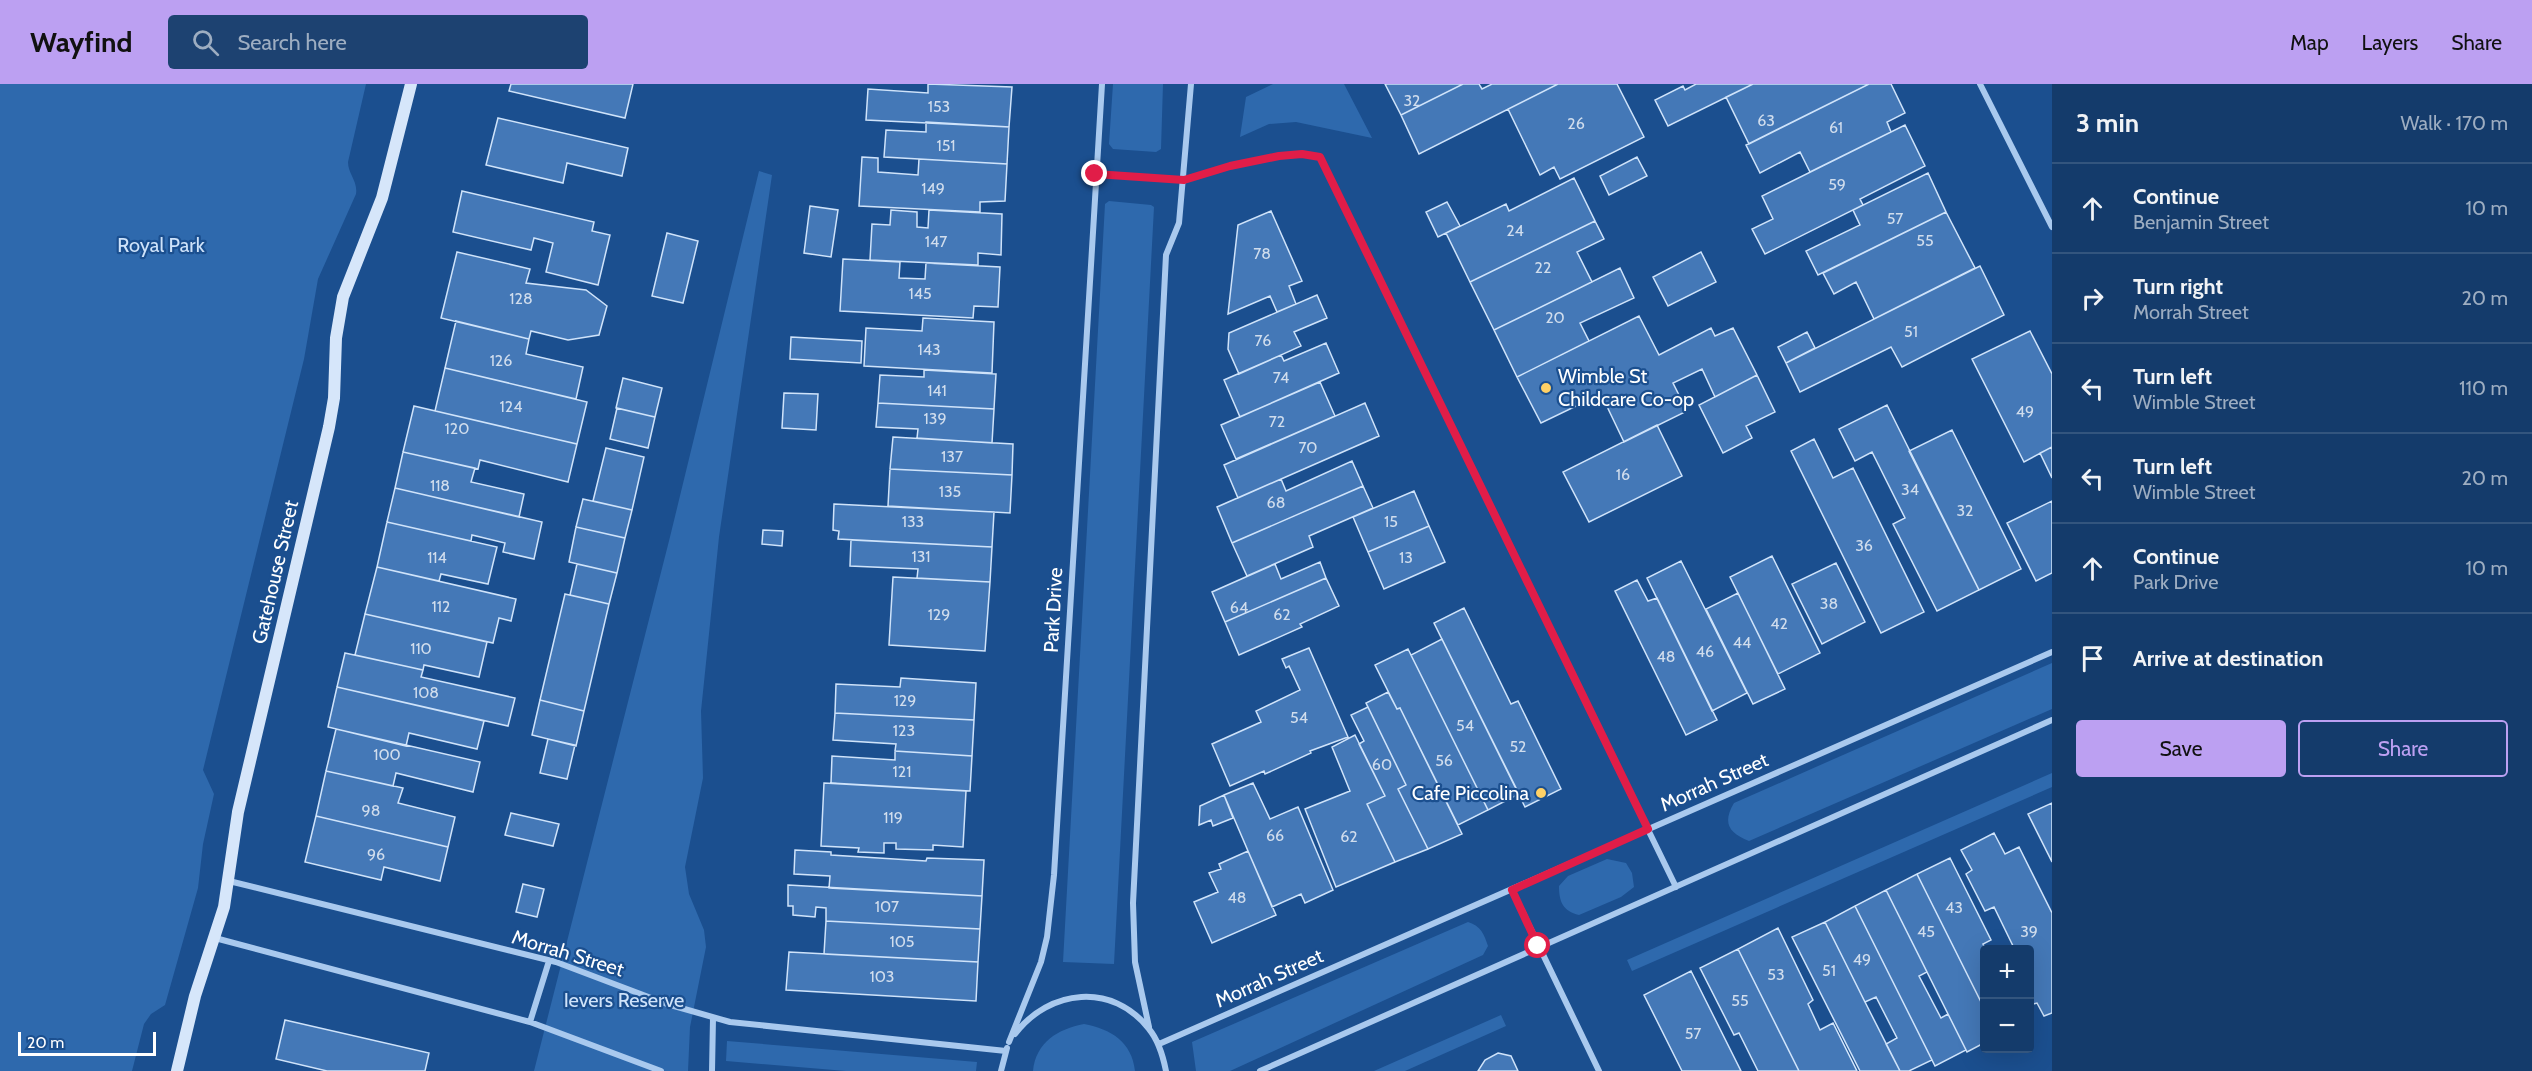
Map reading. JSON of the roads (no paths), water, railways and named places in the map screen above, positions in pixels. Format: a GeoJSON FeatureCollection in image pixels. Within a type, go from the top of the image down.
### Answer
{"type":"FeatureCollection","features":[{"type":"Feature","properties":{"kind":"street","name":"Gatehouse Street"},"geometry":{"type":"LineString","coordinates":[[177,1071],[195,996],[215,938],[229,881],[232,840],[238,812],[329,427],[334,398],[336,338],[343,297],[381,198],[411,84]]}},
{"type":"Feature","properties":{"kind":"street","name":"Park Drive"},"geometry":{"type":"LineString","coordinates":[[1010,1042],[1041,962],[1047,937],[1054,875],[1102,84]]}},
{"type":"Feature","properties":{"kind":"street"},"geometry":{"type":"LineString","coordinates":[[1149,1028],[1135,962],[1134,891],[1166,255],[1179,223],[1191,84]]}},
{"type":"Feature","properties":{"kind":"street"},"geometry":{"type":"LineString","coordinates":[[1980,84],[2052,227]]}},
{"type":"Feature","properties":{"kind":"street"},"geometry":{"type":"LineString","coordinates":[[1095,174],[1184,180],[1230,166],[1279,156],[1302,154],[1320,157],[1676,887]]}},
{"type":"Feature","properties":{"kind":"street","name":"Morrah Street"},"geometry":{"type":"LineString","coordinates":[[1159,1044],[2052,652]]}},
{"type":"Feature","properties":{"kind":"street"},"geometry":{"type":"LineString","coordinates":[[1260,1071],[2052,720]]}},
{"type":"Feature","properties":{"kind":"street","name":"Morrah Street"},"geometry":{"type":"LineString","coordinates":[[229,881],[549,961],[713,1018],[847,1036],[1006,1051]]}},
{"type":"Feature","properties":{"kind":"street"},"geometry":{"type":"LineString","coordinates":[[1512,890],[1599,1071]]}},
{"type":"Feature","properties":{"kind":"street"},"geometry":{"type":"LineString","coordinates":[[215,938],[530,1022],[662,1071]]}},
{"type":"Feature","properties":{"kind":"street"},"geometry":{"type":"LineString","coordinates":[[530,1022],[549,961]]}},
{"type":"Feature","properties":{"kind":"street"},"geometry":{"type":"LineString","coordinates":[[1001,1071],[1010,1042],[1026,1020],[1048,1004],[1075,997],[1102,998],[1128,1009],[1149,1028],[1159,1044],[1166,1071]]}},
{"type":"Feature","properties":{"kind":"street"},"geometry":{"type":"LineString","coordinates":[[712,1071],[713,1018]]}},
{"type":"Feature","properties":{"kind":"place","name":"Wimble St Childcare Co-op"},"geometry":{"type":"Point","coordinates":[1546,388]}},
{"type":"Feature","properties":{"kind":"place","name":"Cafe Piccolina"},"geometry":{"type":"Point","coordinates":[1541,793]}},
{"type":"Feature","properties":{"kind":"park label","name":"Royal Park"},"geometry":{"type":"Point","coordinates":[161,245]}},
{"type":"Feature","properties":{"kind":"park label","name":"Ievers Reserve"},"geometry":{"type":"Point","coordinates":[624,1000]}}]}
